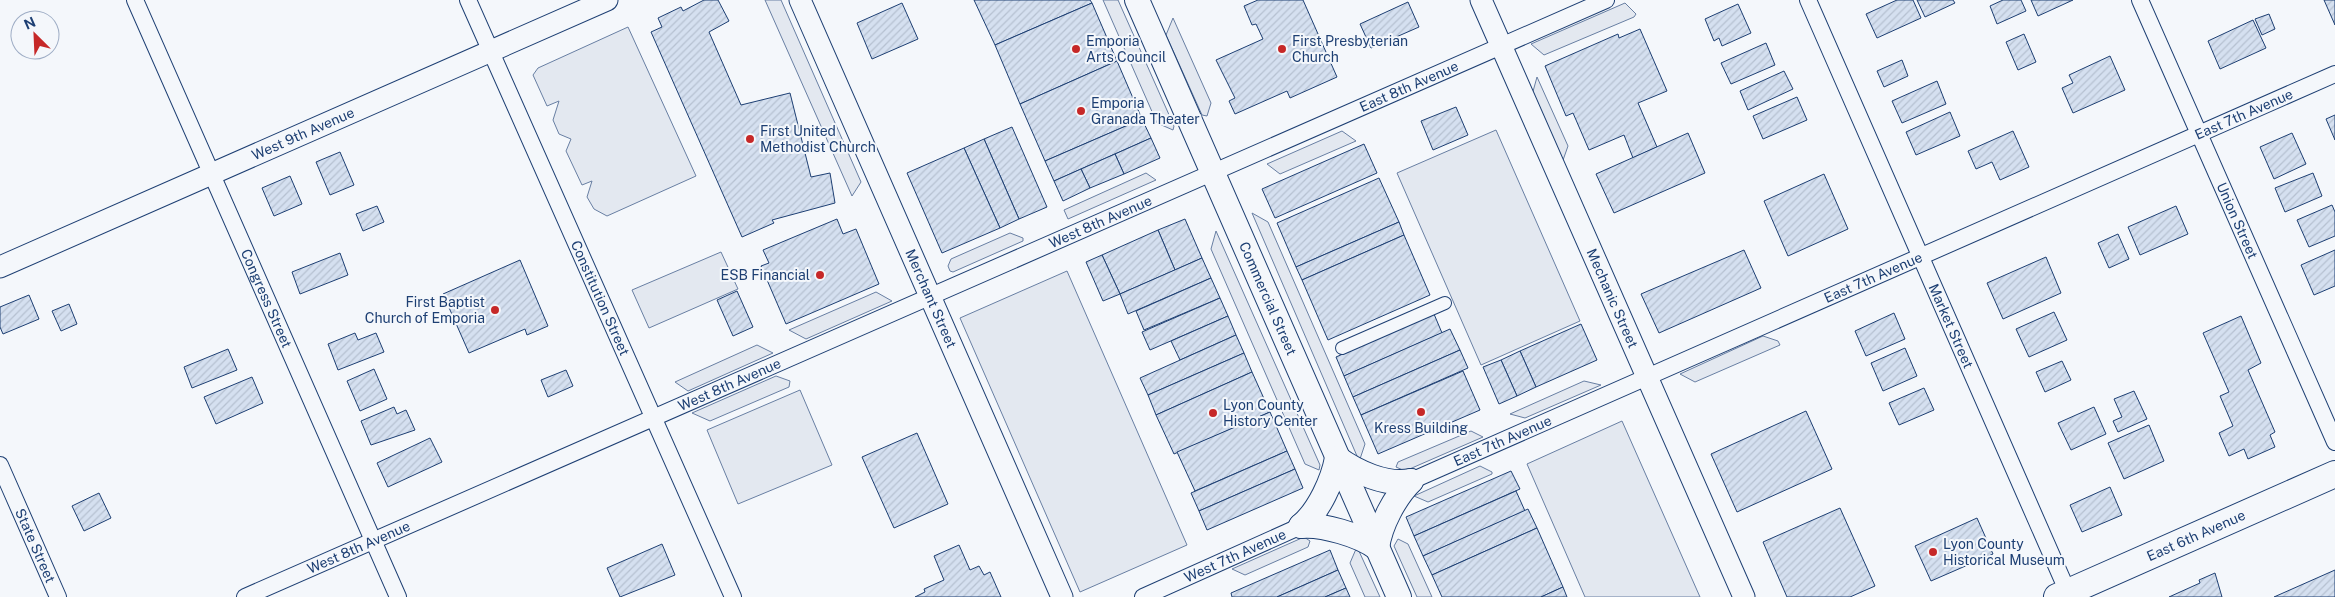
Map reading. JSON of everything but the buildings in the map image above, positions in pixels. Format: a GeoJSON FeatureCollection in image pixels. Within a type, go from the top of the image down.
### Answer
{"type":"FeatureCollection","features":[{"type":"Feature","properties":{"kind":"main road","name":"Commercial Street"},"geometry":{"type":"LineString","coordinates":[[1137,0],[1399,597]]}},
{"type":"Feature","properties":{"kind":"main road"},"geometry":{"type":"LineString","coordinates":[[1301,526],[1317,506],[1332,475],[1337,458],[1353,470],[1395,482],[1411,480]]}},
{"type":"Feature","properties":{"kind":"main road","name":"East 6th Avenue"},"geometry":{"type":"LineString","coordinates":[[2065,595],[2335,474]]}},
{"type":"Feature","properties":{"kind":"main road"},"geometry":{"type":"LineString","coordinates":[[1301,526],[1318,526],[1364,540],[1377,548],[1380,533],[1395,503],[1411,480]]}},
{"type":"Feature","properties":{"kind":"street","name":"Congress Street"},"geometry":{"type":"LineString","coordinates":[[135,0],[398,597]]}},
{"type":"Feature","properties":{"kind":"street","name":"Constitution Street"},"geometry":{"type":"LineString","coordinates":[[468,0],[733,597]]}},
{"type":"Feature","properties":{"kind":"street","name":"West 9th Avenue"},"geometry":{"type":"LineString","coordinates":[[0,267],[607,0]]}},
{"type":"Feature","properties":{"kind":"street","name":"Merchant Street"},"geometry":{"type":"LineString","coordinates":[[800,0],[1062,597]]}},
{"type":"Feature","properties":{"kind":"street","name":"Mechanic Street"},"geometry":{"type":"LineString","coordinates":[[1481,0],[1744,597]]}},
{"type":"Feature","properties":{"kind":"street","name":"East 8th Avenue"},"geometry":{"type":"LineString","coordinates":[[1213,172],[1606,0]]}},
{"type":"Feature","properties":{"kind":"street","name":"Market Street"},"geometry":{"type":"LineString","coordinates":[[1808,0],[2065,595]]}},
{"type":"Feature","properties":{"kind":"street","name":"Union Street"},"geometry":{"type":"LineString","coordinates":[[2140,0],[2335,442]]}},
{"type":"Feature","properties":{"kind":"street","name":"East 7th Avenue"},"geometry":{"type":"LineString","coordinates":[[1411,480],[2335,74]]}},
{"type":"Feature","properties":{"kind":"street","name":"West 8th Avenue"},"geometry":{"type":"LineString","coordinates":[[245,597],[1213,172]]}},
{"type":"Feature","properties":{"kind":"street"},"geometry":{"type":"LineString","coordinates":[[1342,348],[1445,303]]}},
{"type":"Feature","properties":{"kind":"street","name":"State Street"},"geometry":{"type":"LineString","coordinates":[[0,465],[58,597]]}},
{"type":"Feature","properties":{"kind":"street","name":"West 7th Avenue"},"geometry":{"type":"LineString","coordinates":[[1143,597],[1301,526]]}},
{"type":"Feature","properties":{"kind":"shaded area"},"geometry":{"type":"Polygon","coordinates":[[[765,0],[781,0],[861,182],[852,196],[765,0]]]}},
{"type":"Feature","properties":{"kind":"shaded area"},"geometry":{"type":"Polygon","coordinates":[[[1103,0],[1118,0],[1174,126],[1173,130],[1157,123],[1103,0]]]}},
{"type":"Feature","properties":{"kind":"shaded area"},"geometry":{"type":"Polygon","coordinates":[[[1625,3],[1636,14],[1634,17],[1544,55],[1531,44],[1625,3]]]}},
{"type":"Feature","properties":{"kind":"shaded area"},"geometry":{"type":"Polygon","coordinates":[[[1173,18],[1211,103],[1207,116],[1202,115],[1166,35],[1173,18]]]}},
{"type":"Feature","properties":{"kind":"shaded area"},"geometry":{"type":"Polygon","coordinates":[[[628,27],[696,176],[607,216],[594,209],[587,197],[592,181],[582,185],[566,151],[571,139],[559,134],[553,120],[559,101],[547,106],[533,75],[538,68],[628,27]]]}},
{"type":"Feature","properties":{"kind":"shaded area"},"geometry":{"type":"Polygon","coordinates":[[[1537,77],[1568,146],[1562,163],[1532,95],[1537,77]]]}},
{"type":"Feature","properties":{"kind":"shaded area"},"geometry":{"type":"Polygon","coordinates":[[[1496,130],[1580,321],[1481,365],[1397,173],[1496,130]]]}},
{"type":"Feature","properties":{"kind":"shaded area"},"geometry":{"type":"Polygon","coordinates":[[[1342,131],[1356,141],[1280,174],[1267,164],[1342,131]]]}},
{"type":"Feature","properties":{"kind":"shaded area"},"geometry":{"type":"Polygon","coordinates":[[[1146,173],[1156,180],[1068,219],[1064,210],[1146,173]]]}},
{"type":"Feature","properties":{"kind":"shaded area"},"geometry":{"type":"Polygon","coordinates":[[[1252,213],[1268,222],[1365,444],[1360,459],[1357,456],[1252,213]]]}},
{"type":"Feature","properties":{"kind":"shaded area"},"geometry":{"type":"Polygon","coordinates":[[[1216,231],[1320,465],[1319,470],[1305,464],[1211,249],[1216,231]]]}},
{"type":"Feature","properties":{"kind":"shaded area"},"geometry":{"type":"Polygon","coordinates":[[[1010,233],[1023,238],[1023,241],[953,272],[950,271],[948,266],[951,259],[1010,233]]]}},
{"type":"Feature","properties":{"kind":"shaded area"},"geometry":{"type":"Polygon","coordinates":[[[721,252],[738,289],[649,328],[632,290],[721,252]]]}},
{"type":"Feature","properties":{"kind":"shaded area"},"geometry":{"type":"Polygon","coordinates":[[[1067,271],[1187,545],[1080,592],[960,318],[1067,271]]]}},
{"type":"Feature","properties":{"kind":"shaded area"},"geometry":{"type":"Polygon","coordinates":[[[876,292],[892,301],[806,339],[789,330],[876,292]]]}},
{"type":"Feature","properties":{"kind":"shaded area"},"geometry":{"type":"Polygon","coordinates":[[[1763,336],[1778,341],[1780,345],[1695,382],[1680,374],[1763,336]]]}},
{"type":"Feature","properties":{"kind":"shaded area"},"geometry":{"type":"Polygon","coordinates":[[[757,345],[773,353],[688,391],[675,382],[757,345]]]}},
{"type":"Feature","properties":{"kind":"shaded area"},"geometry":{"type":"Polygon","coordinates":[[[776,376],[790,381],[789,387],[710,421],[692,413],[776,376]]]}},
{"type":"Feature","properties":{"kind":"shaded area"},"geometry":{"type":"Polygon","coordinates":[[[1584,381],[1601,385],[1525,418],[1510,414],[1584,381]]]}},
{"type":"Feature","properties":{"kind":"shaded area"},"geometry":{"type":"Polygon","coordinates":[[[800,390],[832,465],[738,504],[707,430],[800,390]]]}},
{"type":"Feature","properties":{"kind":"shaded area"},"geometry":{"type":"Polygon","coordinates":[[[1622,421],[1700,597],[1585,597],[1527,464],[1622,421]]]}},
{"type":"Feature","properties":{"kind":"shaded area"},"geometry":{"type":"Polygon","coordinates":[[[1471,431],[1483,437],[1405,471],[1396,467],[1398,462],[1471,431]]]}},
{"type":"Feature","properties":{"kind":"shaded area"},"geometry":{"type":"Polygon","coordinates":[[[1480,466],[1492,472],[1492,474],[1428,502],[1414,496],[1480,466]]]}},
{"type":"Feature","properties":{"kind":"shaded area"},"geometry":{"type":"Polygon","coordinates":[[[1304,537],[1310,541],[1308,547],[1245,575],[1232,569],[1304,537]]]}},
{"type":"Feature","properties":{"kind":"shaded area"},"geometry":{"type":"Polygon","coordinates":[[[1398,539],[1408,544],[1432,597],[1417,597],[1394,546],[1398,539]]]}},
{"type":"Feature","properties":{"kind":"shaded area"},"geometry":{"type":"Polygon","coordinates":[[[1356,549],[1358,549],[1380,597],[1365,597],[1350,563],[1356,549]]]}},
{"type":"Feature","properties":{"kind":"place","name":"Emporia Arts Council"},"geometry":{"type":"Point","coordinates":[1076,49]}},
{"type":"Feature","properties":{"kind":"place","name":"First Presbyterian Church"},"geometry":{"type":"Point","coordinates":[1282,49]}},
{"type":"Feature","properties":{"kind":"place","name":"Emporia Granada Theater"},"geometry":{"type":"Point","coordinates":[1081,111]}},
{"type":"Feature","properties":{"kind":"place","name":"First United Methodist Church"},"geometry":{"type":"Point","coordinates":[750,139]}},
{"type":"Feature","properties":{"kind":"place","name":"ESB Financial"},"geometry":{"type":"Point","coordinates":[820,275]}},
{"type":"Feature","properties":{"kind":"place","name":"First Baptist Church of Emporia"},"geometry":{"type":"Point","coordinates":[495,310]}},
{"type":"Feature","properties":{"kind":"place","name":"Kress Building"},"geometry":{"type":"Point","coordinates":[1421,412]}},
{"type":"Feature","properties":{"kind":"place","name":"Lyon County History Center"},"geometry":{"type":"Point","coordinates":[1213,413]}},
{"type":"Feature","properties":{"kind":"place","name":"Lyon County Historical Museum"},"geometry":{"type":"Point","coordinates":[1933,552]}}]}
